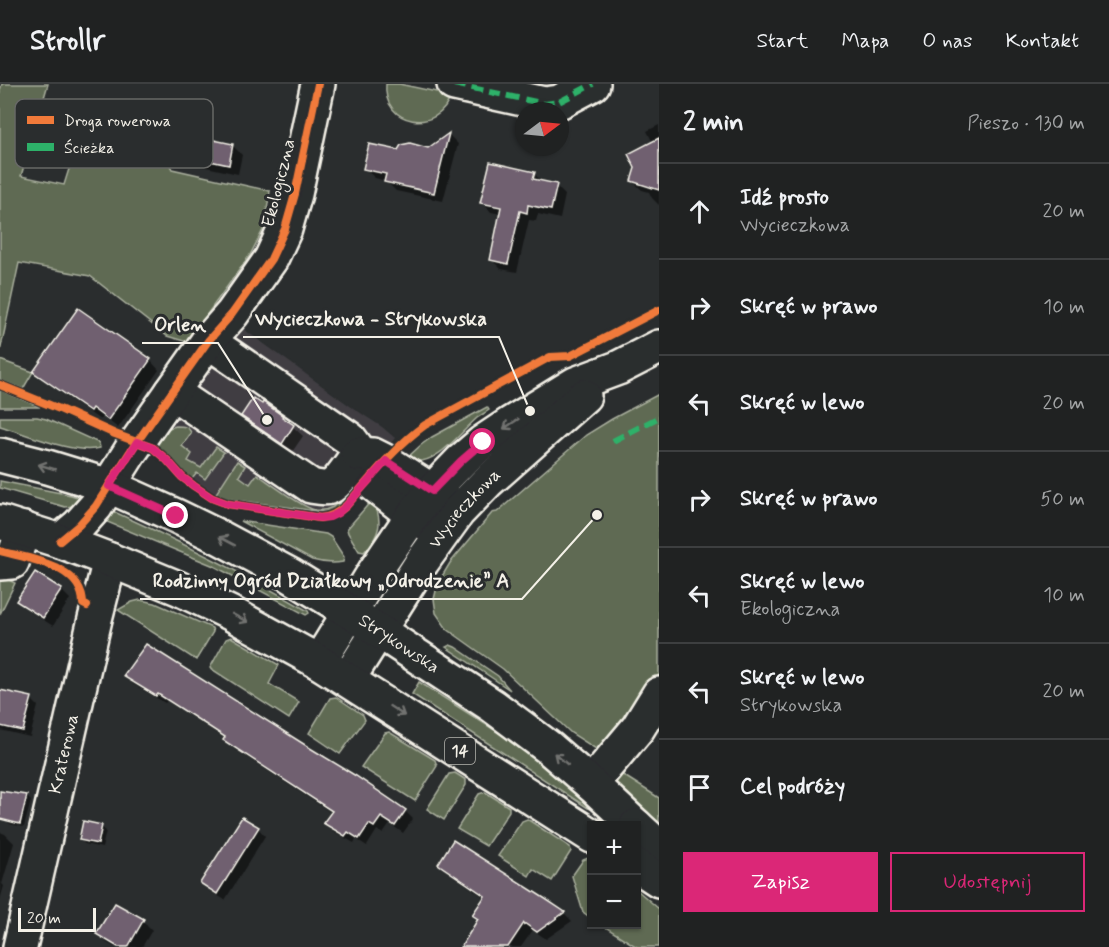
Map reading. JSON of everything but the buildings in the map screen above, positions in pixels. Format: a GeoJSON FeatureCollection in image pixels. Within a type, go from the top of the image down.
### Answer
{"type":"FeatureCollection","features":[{"type":"Feature","properties":{"kind":"street","name":"Ekologiczna"},"geometry":{"type":"LineString","coordinates":[[60,541],[96,506],[130,452],[208,341],[232,314],[271,259],[285,229],[295,194],[318,84]]}},
{"type":"Feature","properties":{"kind":"street"},"geometry":{"type":"LineString","coordinates":[[454,84],[545,104],[559,102],[587,86]]}},
{"type":"Feature","properties":{"kind":"street"},"geometry":{"type":"LineString","coordinates":[[208,341],[350,439],[358,454]]}},
{"type":"Feature","properties":{"kind":"street","name":"Wycieczkowa"},"geometry":{"type":"LineString","coordinates":[[319,662],[423,503],[461,461],[483,442],[575,384],[618,368],[659,347]]}},
{"type":"Feature","properties":{"kind":"street","name":"Wycieczkowa"},"geometry":{"type":"LineString","coordinates":[[348,680],[450,523],[487,482],[618,368]]}},
{"type":"Feature","properties":{"kind":"street"},"geometry":{"type":"LineString","coordinates":[[172,392],[310,486],[331,487],[358,454]]}},
{"type":"Feature","properties":{"kind":"street"},"geometry":{"type":"LineString","coordinates":[[358,454],[373,455],[386,461],[423,503],[450,523]]}},
{"type":"Feature","properties":{"kind":"street","name":"Strykowska"},"geometry":{"type":"LineString","coordinates":[[0,455],[109,486],[219,537],[290,575],[493,706],[548,747],[631,821]]}},
{"type":"Feature","properties":{"kind":"street"},"geometry":{"type":"LineString","coordinates":[[0,562],[12,562],[12,526]]}},
{"type":"Feature","properties":{"kind":"street","name":"14"},"geometry":{"type":"LineString","coordinates":[[12,526],[110,560],[178,588],[232,614],[319,662],[587,833]]}},
{"type":"Feature","properties":{"kind":"street","name":"Kraterowa"},"geometry":{"type":"LineString","coordinates":[[20,947],[110,560]]}},
{"type":"Feature","properties":{"kind":"street"},"geometry":{"type":"LineString","coordinates":[[591,784],[638,728],[659,694]]}},
{"type":"Feature","properties":{"kind":"street","name":"Strykowska"},"geometry":{"type":"LineString","coordinates":[[641,831],[659,847]]}},
{"type":"Feature","properties":{"kind":"street"},"geometry":{"type":"LineString","coordinates":[[641,868],[659,880]]}},
{"type":"Feature","properties":{"kind":"shaded area"},"geometry":{"type":"Polygon","coordinates":[[[242,328],[395,438],[336,508],[318,513],[215,495],[191,480],[170,456],[155,445],[161,433],[242,328]]]}},
{"type":"Feature","properties":{"kind":"green space"},"geometry":{"type":"Polygon","coordinates":[[[2,84],[48,84],[44,99],[15,99],[15,168],[23,168],[21,176],[64,185],[69,168],[171,168],[270,191],[264,228],[250,255],[187,342],[167,336],[90,276],[19,263],[0,352],[0,90],[2,84]]]}},
{"type":"Feature","properties":{"kind":"green space"},"geometry":{"type":"Polygon","coordinates":[[[386,84],[399,84],[451,95],[445,108],[435,116],[424,120],[412,120],[393,109],[387,98],[386,84]]]}},
{"type":"Feature","properties":{"kind":"green space"},"geometry":{"type":"Polygon","coordinates":[[[0,360],[33,372],[23,389],[0,380],[0,360]]]}},
{"type":"Feature","properties":{"kind":"green space"},"geometry":{"type":"Polygon","coordinates":[[[0,390],[40,407],[0,407],[0,390]]]}},
{"type":"Feature","properties":{"kind":"green space"},"geometry":{"type":"Polygon","coordinates":[[[659,394],[659,674],[610,746],[607,756],[571,733],[503,669],[447,629],[436,613],[434,599],[438,583],[450,563],[492,513],[497,512],[586,435],[659,394]]]}},
{"type":"Feature","properties":{"kind":"green space"},"geometry":{"type":"Polygon","coordinates":[[[487,407],[489,410],[435,456],[416,461],[407,458],[432,437],[487,407]]]}},
{"type":"Feature","properties":{"kind":"green space"},"geometry":{"type":"Polygon","coordinates":[[[0,417],[46,419],[99,443],[100,448],[77,449],[50,443],[0,426],[0,417]]]}},
{"type":"Feature","properties":{"kind":"green space"},"geometry":{"type":"Polygon","coordinates":[[[183,426],[191,433],[182,446],[192,454],[188,461],[201,468],[216,447],[224,452],[205,479],[197,473],[191,480],[170,456],[155,445],[165,429],[183,426]]]}},
{"type":"Feature","properties":{"kind":"green space"},"geometry":{"type":"Polygon","coordinates":[[[237,461],[245,466],[239,476],[250,484],[257,474],[294,500],[315,510],[333,507],[355,484],[357,485],[336,508],[323,512],[228,499],[215,495],[237,461]]]}},
{"type":"Feature","properties":{"kind":"green space"},"geometry":{"type":"Polygon","coordinates":[[[0,481],[84,499],[74,506],[65,507],[0,488],[0,481]]]}},
{"type":"Feature","properties":{"kind":"green space"},"geometry":{"type":"Polygon","coordinates":[[[372,500],[378,514],[377,534],[364,552],[359,551],[347,529],[372,500]]]}},
{"type":"Feature","properties":{"kind":"green space"},"geometry":{"type":"Polygon","coordinates":[[[108,509],[234,570],[309,613],[306,615],[214,566],[100,519],[108,509]]]}},
{"type":"Feature","properties":{"kind":"green space"},"geometry":{"type":"Polygon","coordinates":[[[240,521],[326,534],[331,537],[344,557],[343,562],[328,563],[312,560],[240,521]]]}},
{"type":"Feature","properties":{"kind":"green space"},"geometry":{"type":"Polygon","coordinates":[[[0,576],[15,583],[0,614],[0,576]]]}},
{"type":"Feature","properties":{"kind":"green space"},"geometry":{"type":"Polygon","coordinates":[[[140,600],[155,603],[212,628],[213,632],[196,660],[118,610],[140,600]]]}},
{"type":"Feature","properties":{"kind":"green space"},"geometry":{"type":"Polygon","coordinates":[[[231,637],[279,665],[269,684],[299,702],[289,719],[210,668],[226,639],[231,637]]]}},
{"type":"Feature","properties":{"kind":"green space"},"geometry":{"type":"Polygon","coordinates":[[[450,645],[498,676],[510,690],[446,647],[450,645]]]}},
{"type":"Feature","properties":{"kind":"green space"},"geometry":{"type":"Polygon","coordinates":[[[419,682],[529,752],[593,807],[588,808],[412,694],[419,682]]]}},
{"type":"Feature","properties":{"kind":"green space"},"geometry":{"type":"Polygon","coordinates":[[[336,697],[363,715],[365,720],[340,754],[309,733],[330,698],[336,697]]]}},
{"type":"Feature","properties":{"kind":"green space"},"geometry":{"type":"Polygon","coordinates":[[[389,732],[435,760],[437,766],[415,801],[361,767],[385,733],[389,732]]]}},
{"type":"Feature","properties":{"kind":"green space"},"geometry":{"type":"Polygon","coordinates":[[[615,770],[659,798],[659,828],[609,782],[615,770]]]}},
{"type":"Feature","properties":{"kind":"green space"},"geometry":{"type":"Polygon","coordinates":[[[455,773],[466,780],[466,785],[444,820],[427,809],[449,774],[455,773]]]}},
{"type":"Feature","properties":{"kind":"green space"},"geometry":{"type":"Polygon","coordinates":[[[485,792],[509,807],[509,811],[486,846],[457,829],[479,794],[485,792]]]}},
{"type":"Feature","properties":{"kind":"green space"},"geometry":{"type":"Polygon","coordinates":[[[527,819],[570,847],[571,851],[552,881],[533,869],[529,876],[498,856],[522,821],[527,819]]]}},
{"type":"Feature","properties":{"kind":"green space"},"geometry":{"type":"Polygon","coordinates":[[[587,858],[587,915],[583,912],[572,876],[583,860],[587,858]]]}},
{"type":"Feature","properties":{"kind":"green space"},"geometry":{"type":"Polygon","coordinates":[[[641,893],[659,909],[659,947],[637,947],[608,929],[641,929],[641,893]]]}},
{"type":"Feature","properties":{"kind":"marked path"},"geometry":{"type":"LineString","coordinates":[[454,84],[545,104],[559,102],[593,84]]}},
{"type":"Feature","properties":{"kind":"marked path"},"geometry":{"type":"LineString","coordinates":[[613,441],[659,417]]}},
{"type":"Feature","properties":{"kind":"cycle path"},"geometry":{"type":"LineString","coordinates":[[60,541],[96,506],[130,452],[208,341],[232,314],[271,259],[285,229],[295,194],[318,84]]}},
{"type":"Feature","properties":{"kind":"cycle path"},"geometry":{"type":"LineString","coordinates":[[0,385],[153,448],[182,477],[212,498],[228,504],[320,518],[334,514],[346,506],[393,453],[425,425],[550,357],[570,356],[659,310]]}},
{"type":"Feature","properties":{"kind":"cycle path"},"geometry":{"type":"LineString","coordinates":[[0,551],[39,561],[64,572],[74,580],[81,591],[83,604],[87,606]]}},
{"type":"Feature","properties":{"kind":"place","name":"Wycieczkowa - Strykowska"},"geometry":{"type":"Point","coordinates":[530,411]}},
{"type":"Feature","properties":{"kind":"place","name":"Orlen"},"geometry":{"type":"Point","coordinates":[267,420]}},
{"type":"Feature","properties":{"kind":"place","name":"Rodzinny Ogród Działkowy „Odrodzenie” A"},"geometry":{"type":"Point","coordinates":[597,515]}},
{"type":"Feature","properties":{"kind":"route"},"geometry":{"type":"LineString","coordinates":[[176,516],[109,486],[137,442],[153,448],[182,477],[212,498],[228,504],[320,518],[338,513],[386,461],[432,491],[483,442]]}}]}
